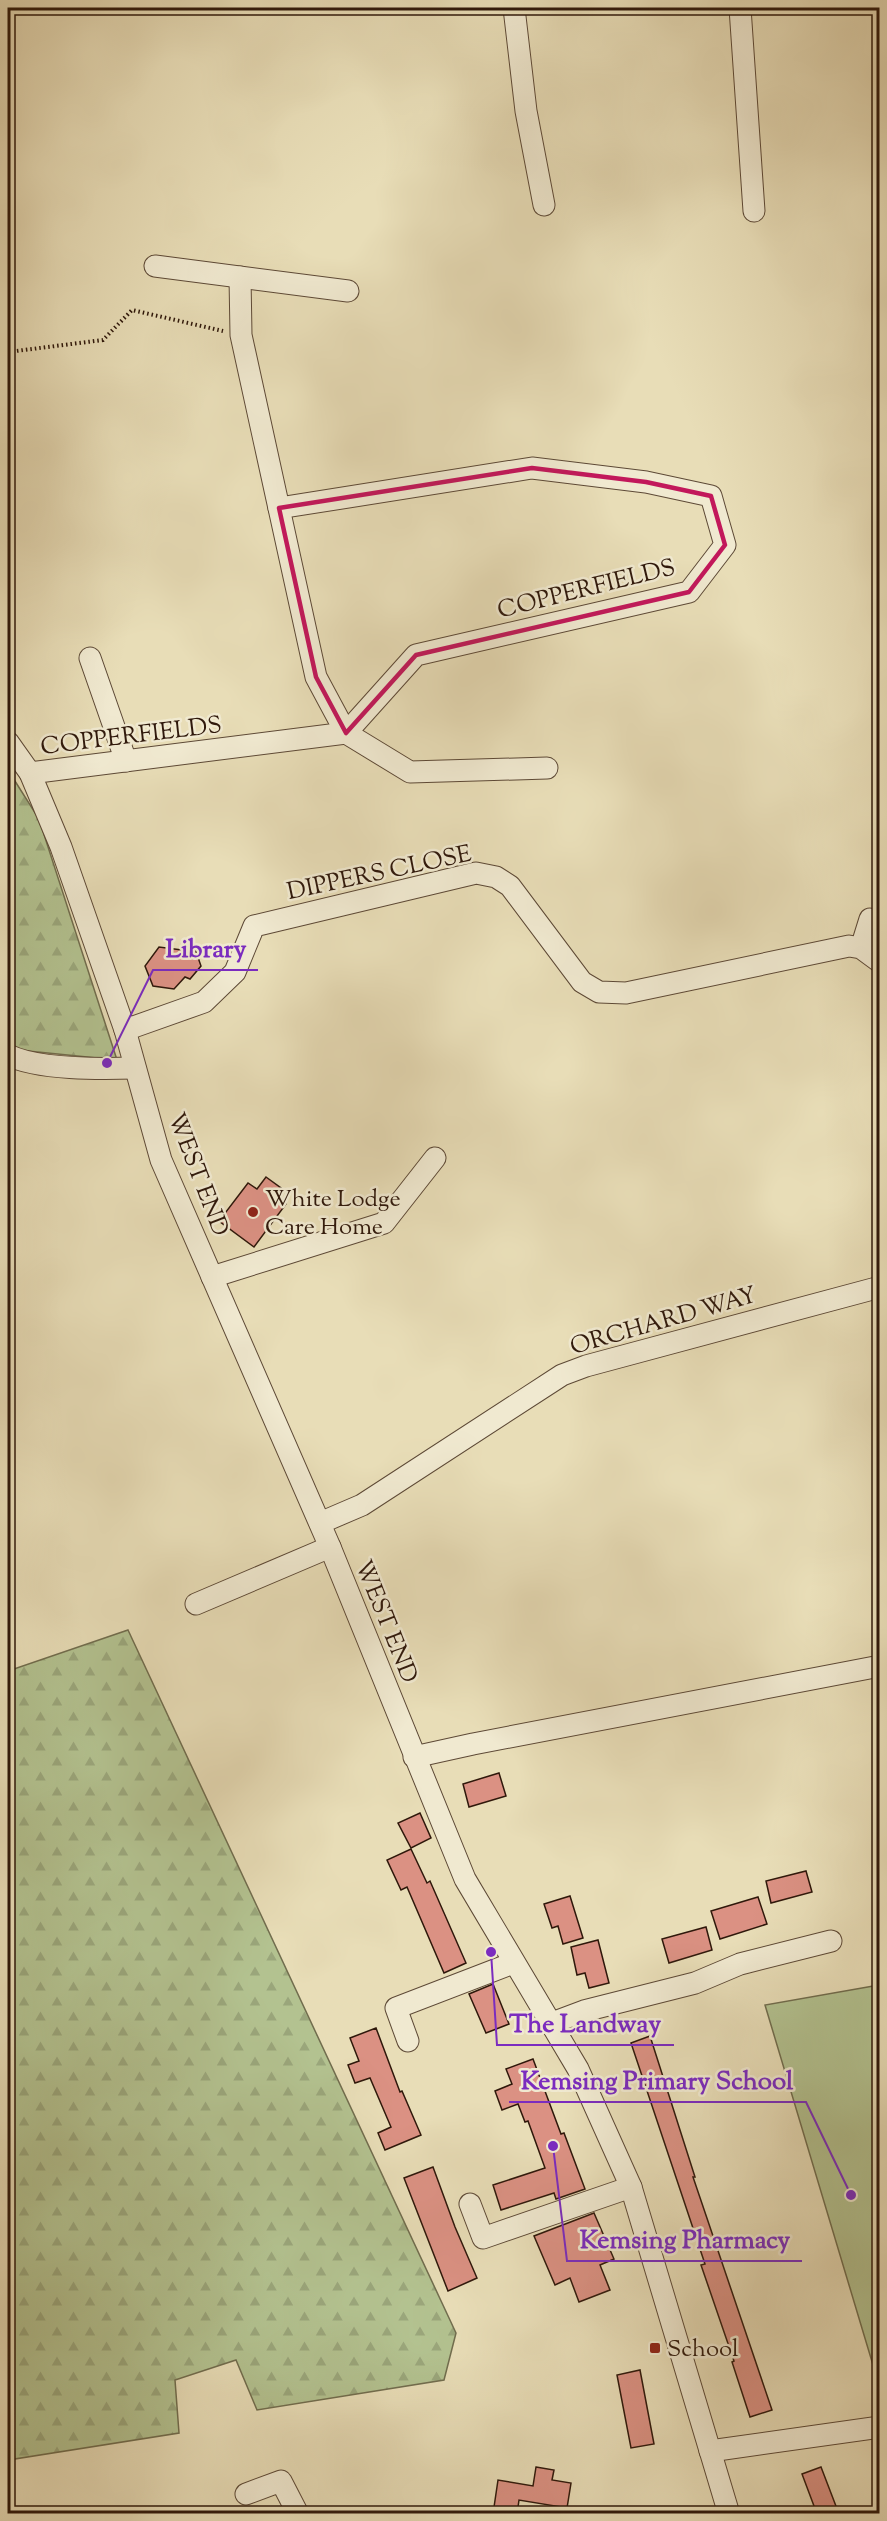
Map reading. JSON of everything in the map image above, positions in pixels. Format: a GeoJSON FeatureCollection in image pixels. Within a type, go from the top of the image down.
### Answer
{"type":"FeatureCollection","features":[{"type":"Feature","properties":{"kind":"street"},"geometry":{"type":"LineString","coordinates":[[514,8],[526,111],[544,205]]}},
{"type":"Feature","properties":{"kind":"street"},"geometry":{"type":"LineString","coordinates":[[740,8],[754,211]]}},
{"type":"Feature","properties":{"kind":"street"},"geometry":{"type":"LineString","coordinates":[[155,266],[348,291]]}},
{"type":"Feature","properties":{"kind":"street"},"geometry":{"type":"LineString","coordinates":[[240,277],[241,335],[316,677],[346,733],[410,772],[547,768]]}},
{"type":"Feature","properties":{"kind":"street","name":"COPPERFIELDS"},"geometry":{"type":"LineString","coordinates":[[30,773],[346,733],[417,655],[688,592],[725,545],[711,496],[646,482],[532,468],[279,508]]}},
{"type":"Feature","properties":{"kind":"street"},"geometry":{"type":"LineString","coordinates":[[90,658],[126,761]]}},
{"type":"Feature","properties":{"kind":"street","name":"WEST END"},"geometry":{"type":"LineString","coordinates":[[8,742],[30,773],[61,847],[125,1030],[161,1160],[320,1523],[465,1878],[513,1963],[552,2023],[578,2069],[631,2187],[729,2514]]}},
{"type":"Feature","properties":{"kind":"street","name":"DIPPERS CLOSE"},"geometry":{"type":"LineString","coordinates":[[125,1030],[204,1002],[236,972],[254,926],[476,873],[496,877],[510,886],[582,982],[599,992],[626,993],[849,946],[861,948]]}},
{"type":"Feature","properties":{"kind":"street"},"geometry":{"type":"LineString","coordinates":[[870,919],[861,948],[879,962]]}},
{"type":"Feature","properties":{"kind":"street"},"geometry":{"type":"LineString","coordinates":[[8,1055],[40,1063],[100,1069],[135,1068]]}},
{"type":"Feature","properties":{"kind":"street"},"geometry":{"type":"LineString","coordinates":[[212,1277],[384,1223],[435,1158]]}},
{"type":"Feature","properties":{"kind":"street","name":"ORCHARD WAY"},"geometry":{"type":"LineString","coordinates":[[320,1523],[362,1505],[562,1375],[586,1366],[879,1287]]}},
{"type":"Feature","properties":{"kind":"street"},"geometry":{"type":"LineString","coordinates":[[196,1604],[330,1547]]}},
{"type":"Feature","properties":{"kind":"street"},"geometry":{"type":"LineString","coordinates":[[414,1757],[879,1666]]}},
{"type":"Feature","properties":{"kind":"street"},"geometry":{"type":"LineString","coordinates":[[552,2023],[584,2011],[695,1983],[740,1964],[831,1941]]}},
{"type":"Feature","properties":{"kind":"street"},"geometry":{"type":"LineString","coordinates":[[408,2041],[396,2008],[513,1963]]}},
{"type":"Feature","properties":{"kind":"street"},"geometry":{"type":"LineString","coordinates":[[470,2204],[483,2238],[631,2187]]}},
{"type":"Feature","properties":{"kind":"street"},"geometry":{"type":"LineString","coordinates":[[710,2451],[879,2427]]}},
{"type":"Feature","properties":{"kind":"street"},"geometry":{"type":"LineString","coordinates":[[246,2494],[281,2481],[298,2514]]}},
{"type":"Feature","properties":{"kind":"path"},"geometry":{"type":"LineString","coordinates":[[8,352],[103,340],[132,310],[241,335]]}},
{"type":"Feature","properties":{"kind":"highlighted area"},"geometry":{"type":"Polygon","coordinates":[[[532,468],[646,482],[711,496],[725,545],[689,592],[416,655],[346,733],[316,677],[279,508],[532,468]]]}},
{"type":"Feature","properties":{"kind":"green space"},"geometry":{"type":"Polygon","coordinates":[[[8,770],[39,819],[117,1060],[8,1049],[8,770]]]}},
{"type":"Feature","properties":{"kind":"green space"},"geometry":{"type":"Polygon","coordinates":[[[128,1630],[456,2333],[444,2380],[257,2410],[236,2360],[175,2380],[179,2433],[8,2460],[8,1671],[128,1630]]]}},
{"type":"Feature","properties":{"kind":"green space"},"geometry":{"type":"Polygon","coordinates":[[[880,1985],[879,2385],[765,2005],[880,1985]]]}},
{"type":"Feature","properties":{"kind":"building"},"geometry":{"type":"Polygon","coordinates":[[[194,946],[201,966],[190,979],[185,977],[174,989],[153,986],[145,966],[159,947],[182,950],[194,946]]]}},
{"type":"Feature","properties":{"kind":"building","name":"White Lodge Care Home"},"geometry":{"type":"Polygon","coordinates":[[[266,1177],[281,1188],[275,1196],[286,1204],[254,1247],[219,1221],[248,1183],[257,1189],[266,1177]]]}},
{"type":"Feature","properties":{"kind":"building"},"geometry":{"type":"Polygon","coordinates":[[[499,1773],[506,1796],[469,1807],[463,1784],[499,1773]]]}},
{"type":"Feature","properties":{"kind":"building"},"geometry":{"type":"Polygon","coordinates":[[[420,1813],[431,1838],[411,1848],[398,1823],[420,1813]]]}},
{"type":"Feature","properties":{"kind":"building"},"geometry":{"type":"Polygon","coordinates":[[[411,1849],[427,1883],[430,1881],[466,1963],[444,1973],[407,1887],[401,1890],[387,1860],[411,1849]]]}},
{"type":"Feature","properties":{"kind":"building"},"geometry":{"type":"Polygon","coordinates":[[[806,1871],[812,1892],[771,1903],[766,1881],[806,1871]]]}},
{"type":"Feature","properties":{"kind":"building"},"geometry":{"type":"Polygon","coordinates":[[[570,1896],[583,1938],[563,1944],[558,1926],[552,1928],[544,1904],[570,1896]]]}},
{"type":"Feature","properties":{"kind":"building"},"geometry":{"type":"Polygon","coordinates":[[[758,1897],[767,1924],[720,1939],[711,1911],[758,1897]]]}},
{"type":"Feature","properties":{"kind":"building"},"geometry":{"type":"Polygon","coordinates":[[[706,1927],[712,1950],[669,1963],[662,1939],[706,1927]]]}},
{"type":"Feature","properties":{"kind":"building"},"geometry":{"type":"Polygon","coordinates":[[[598,1940],[609,1983],[589,1988],[585,1973],[577,1975],[571,1947],[598,1940]]]}},
{"type":"Feature","properties":{"kind":"building"},"geometry":{"type":"Polygon","coordinates":[[[493,1984],[509,2024],[486,2033],[469,1994],[493,1984]]]}},
{"type":"Feature","properties":{"kind":"building"},"geometry":{"type":"Polygon","coordinates":[[[376,2028],[400,2092],[402,2091],[421,2135],[385,2150],[378,2133],[391,2127],[370,2078],[355,2083],[348,2065],[359,2061],[350,2038],[376,2028]]]}},
{"type":"Feature","properties":{"kind":"building"},"geometry":{"type":"Polygon","coordinates":[[[650,2036],[695,2177],[693,2177],[772,2410],[750,2417],[732,2362],[734,2361],[701,2265],[705,2264],[631,2043],[650,2036]]]}},
{"type":"Feature","properties":{"kind":"building"},"geometry":{"type":"Polygon","coordinates":[[[533,2059],[561,2134],[564,2133],[585,2189],[556,2199],[554,2193],[501,2210],[493,2185],[545,2168],[528,2121],[525,2122],[518,2104],[502,2110],[495,2091],[512,2084],[506,2069],[533,2059]]]}},
{"type":"Feature","properties":{"kind":"building"},"geometry":{"type":"Polygon","coordinates":[[[433,2167],[477,2278],[448,2291],[404,2178],[433,2167]]]}},
{"type":"Feature","properties":{"kind":"building"},"geometry":{"type":"Polygon","coordinates":[[[594,2213],[614,2259],[600,2265],[610,2290],[579,2302],[570,2278],[555,2285],[534,2236],[594,2213]]]}},
{"type":"Feature","properties":{"kind":"building"},"geometry":{"type":"Polygon","coordinates":[[[640,2370],[654,2444],[631,2448],[617,2375],[640,2370]]]}},
{"type":"Feature","properties":{"kind":"building"},"geometry":{"type":"Polygon","coordinates":[[[536,2467],[554,2470],[552,2480],[571,2483],[567,2508],[519,2500],[517,2514],[493,2514],[498,2480],[533,2486],[536,2467]]]}},
{"type":"Feature","properties":{"kind":"building"},"geometry":{"type":"Polygon","coordinates":[[[821,2467],[839,2514],[817,2514],[802,2474],[821,2467]]]}},
{"type":"Feature","properties":{"kind":"place","name":"Library"},"geometry":{"type":"Point","coordinates":[107,1063]}},
{"type":"Feature","properties":{"kind":"place","name":"White Lodge Care Home"},"geometry":{"type":"Point","coordinates":[253,1212]}},
{"type":"Feature","properties":{"kind":"place","name":"The Landway"},"geometry":{"type":"Point","coordinates":[491,1952]}},
{"type":"Feature","properties":{"kind":"place","name":"Kemsing Pharmacy"},"geometry":{"type":"Point","coordinates":[553,2146]}},
{"type":"Feature","properties":{"kind":"place","name":"Kemsing Primary School"},"geometry":{"type":"Point","coordinates":[851,2195]}},
{"type":"Feature","properties":{"kind":"place","name":"School"},"geometry":{"type":"Point","coordinates":[655,2348]}}]}
